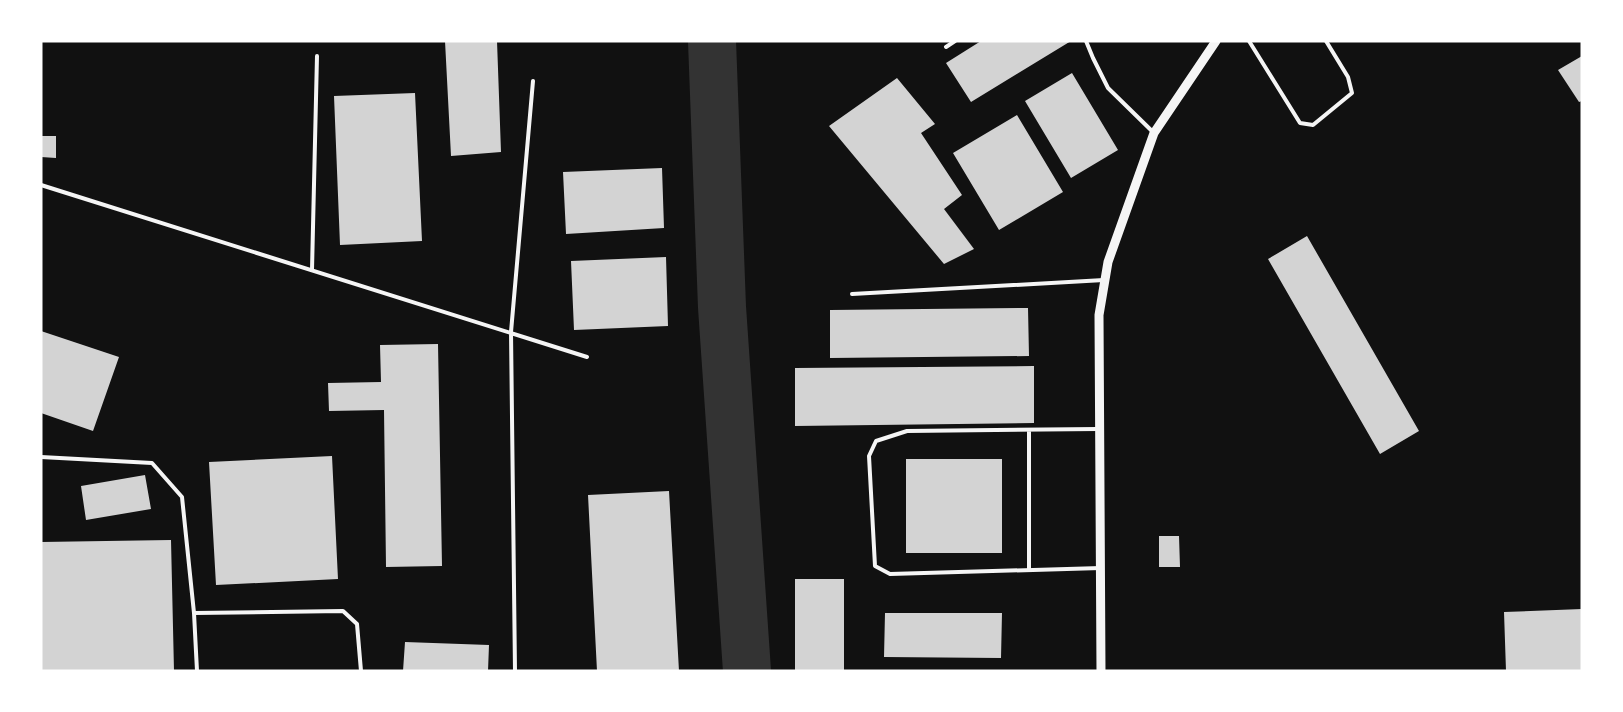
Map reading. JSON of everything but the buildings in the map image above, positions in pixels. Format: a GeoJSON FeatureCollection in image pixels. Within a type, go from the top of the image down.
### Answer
{"type":"FeatureCollection","features":[{"type":"Feature","properties":{"kind":"street"},"geometry":{"type":"LineString","coordinates":[[1101,671],[1098,316],[1108,262],[1154,133],[1216,41]]}},
{"type":"Feature","properties":{"kind":"lane"},"geometry":{"type":"LineString","coordinates":[[946,47],[955,41]]}},
{"type":"Feature","properties":{"kind":"lane"},"geometry":{"type":"LineString","coordinates":[[1086,41],[1108,88],[1154,133]]}},
{"type":"Feature","properties":{"kind":"lane"},"geometry":{"type":"LineString","coordinates":[[1249,41],[1300,123],[1314,125],[1352,92],[1348,78],[1326,41]]}},
{"type":"Feature","properties":{"kind":"lane"},"geometry":{"type":"LineString","coordinates":[[312,270],[317,56]]}},
{"type":"Feature","properties":{"kind":"lane"},"geometry":{"type":"LineString","coordinates":[[515,671],[511,332],[533,81]]}},
{"type":"Feature","properties":{"kind":"lane"},"geometry":{"type":"LineString","coordinates":[[41,186],[587,357]]}},
{"type":"Feature","properties":{"kind":"lane"},"geometry":{"type":"LineString","coordinates":[[852,294],[1105,280]]}},
{"type":"Feature","properties":{"kind":"lane"},"geometry":{"type":"LineString","coordinates":[[1100,428],[907,432],[876,441],[869,456],[875,566],[890,574],[1101,568]]}},
{"type":"Feature","properties":{"kind":"lane"},"geometry":{"type":"LineString","coordinates":[[1029,430],[1029,570]]}},
{"type":"Feature","properties":{"kind":"lane"},"geometry":{"type":"LineString","coordinates":[[41,457],[152,462],[182,498],[198,671]]}},
{"type":"Feature","properties":{"kind":"lane"},"geometry":{"type":"LineString","coordinates":[[194,613],[343,611],[357,624],[360,671]]}},
{"type":"Feature","properties":{"kind":"waterway"},"geometry":{"type":"LineString","coordinates":[[712,41],[722,307],[747,671]]}}]}
